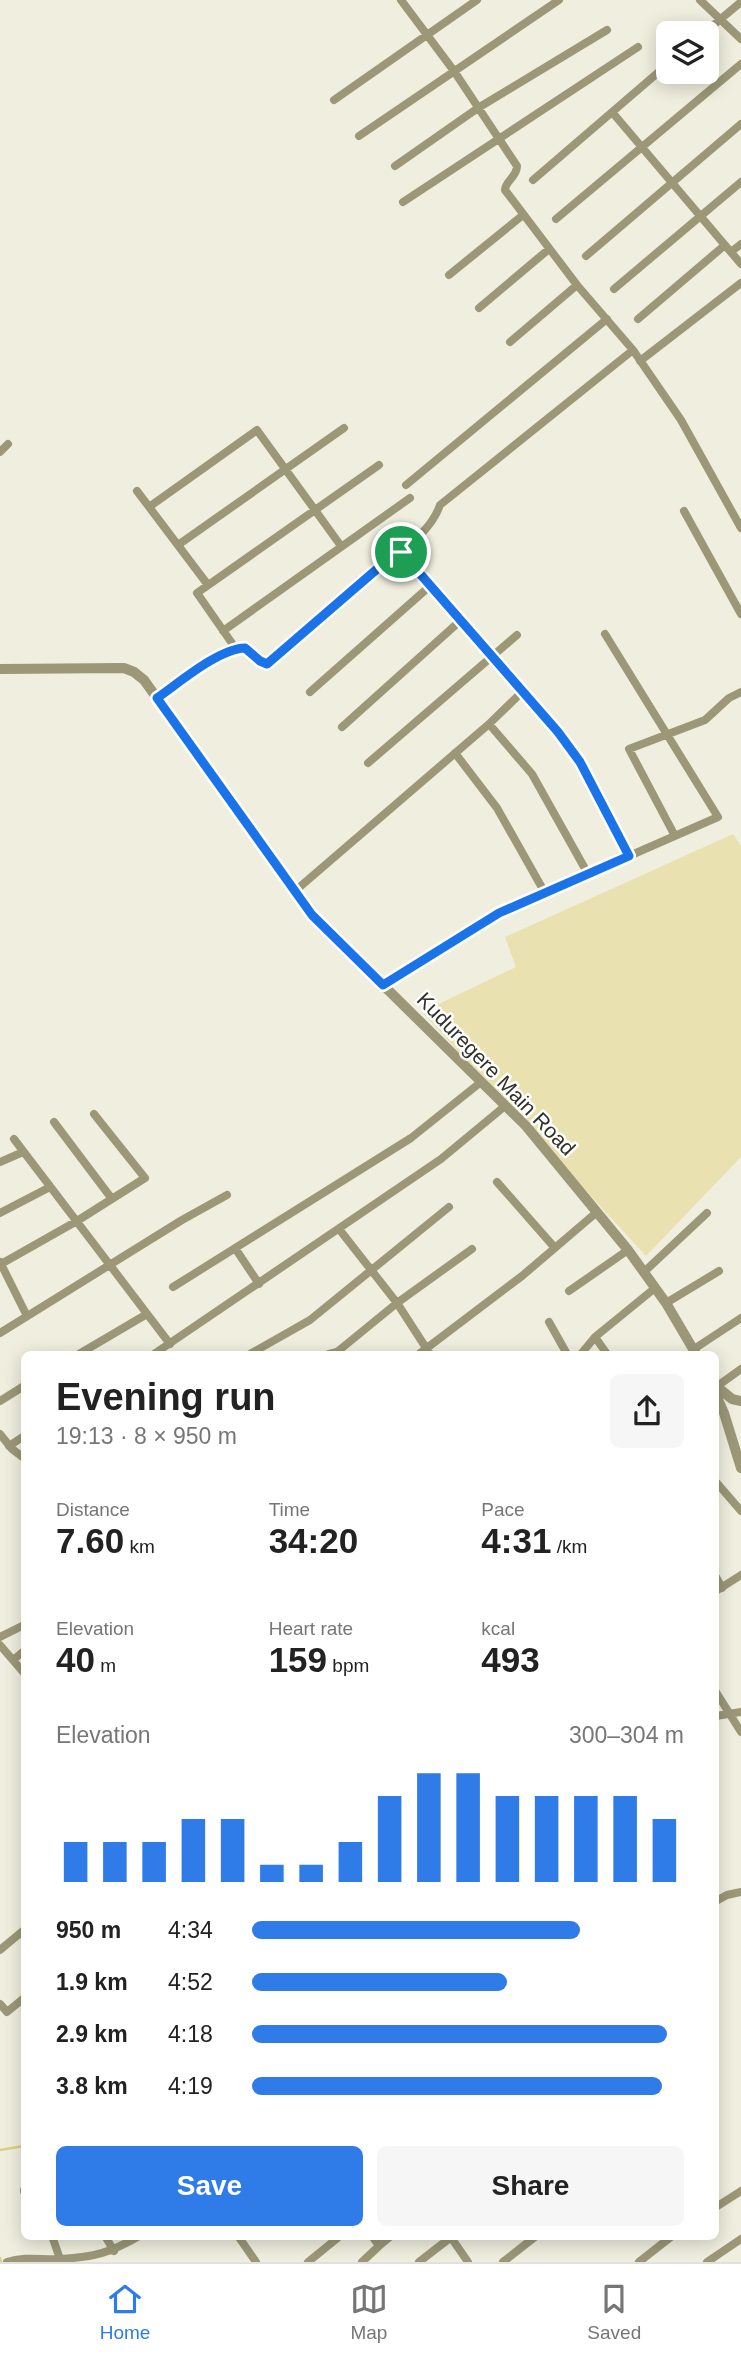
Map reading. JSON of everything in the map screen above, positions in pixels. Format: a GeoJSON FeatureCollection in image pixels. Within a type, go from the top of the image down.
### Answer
{"type":"FeatureCollection","features":[{"type":"Feature","properties":{"kind":"street"},"geometry":{"type":"LineString","coordinates":[[401,0],[454,71],[517,166],[516,173],[505,190],[577,285],[640,360],[681,419],[741,528]]}},
{"type":"Feature","properties":{"kind":"street"},"geometry":{"type":"LineString","coordinates":[[334,100],[477,0]]}},
{"type":"Feature","properties":{"kind":"street"},"geometry":{"type":"LineString","coordinates":[[359,136],[559,0]]}},
{"type":"Feature","properties":{"kind":"street"},"geometry":{"type":"LineString","coordinates":[[700,0],[741,38]]}},
{"type":"Feature","properties":{"kind":"street"},"geometry":{"type":"LineString","coordinates":[[718,21],[741,2]]}},
{"type":"Feature","properties":{"kind":"street"},"geometry":{"type":"LineString","coordinates":[[395,166],[478,108],[607,30]]}},
{"type":"Feature","properties":{"kind":"street"},"geometry":{"type":"LineString","coordinates":[[403,202],[638,47]]}},
{"type":"Feature","properties":{"kind":"street"},"geometry":{"type":"LineString","coordinates":[[556,219],[741,64]]}},
{"type":"Feature","properties":{"kind":"street"},"geometry":{"type":"LineString","coordinates":[[533,180],[656,74]]}},
{"type":"Feature","properties":{"kind":"street"},"geometry":{"type":"LineString","coordinates":[[612,112],[741,264]]}},
{"type":"Feature","properties":{"kind":"street"},"geometry":{"type":"LineString","coordinates":[[586,256],[741,124]]}},
{"type":"Feature","properties":{"kind":"street"},"geometry":{"type":"LineString","coordinates":[[614,289],[741,182]]}},
{"type":"Feature","properties":{"kind":"street"},"geometry":{"type":"LineString","coordinates":[[449,275],[523,215]]}},
{"type":"Feature","properties":{"kind":"street"},"geometry":{"type":"LineString","coordinates":[[731,252],[741,244]]}},
{"type":"Feature","properties":{"kind":"street"},"geometry":{"type":"LineString","coordinates":[[638,319],[725,245]]}},
{"type":"Feature","properties":{"kind":"street"},"geometry":{"type":"LineString","coordinates":[[479,308],[549,249]]}},
{"type":"Feature","properties":{"kind":"street"},"geometry":{"type":"LineString","coordinates":[[640,360],[741,283]]}},
{"type":"Feature","properties":{"kind":"street"},"geometry":{"type":"LineString","coordinates":[[510,342],[577,285]]}},
{"type":"Feature","properties":{"kind":"street"},"geometry":{"type":"LineString","coordinates":[[406,485],[607,319]]}},
{"type":"Feature","properties":{"kind":"street"},"geometry":{"type":"LineString","coordinates":[[157,698],[210,662],[236,649],[245,648],[267,664],[391,557],[401,552],[436,517],[440,505],[633,350]]}},
{"type":"Feature","properties":{"kind":"street"},"geometry":{"type":"LineString","coordinates":[[178,545],[344,428]]}},
{"type":"Feature","properties":{"kind":"street"},"geometry":{"type":"LineString","coordinates":[[149,507],[257,430],[341,547]]}},
{"type":"Feature","properties":{"kind":"street"},"geometry":{"type":"LineString","coordinates":[[0,452],[8,444]]}},
{"type":"Feature","properties":{"kind":"street"},"geometry":{"type":"LineString","coordinates":[[236,649],[197,593],[379,465]]}},
{"type":"Feature","properties":{"kind":"street"},"geometry":{"type":"LineString","coordinates":[[136,491],[208,585]]}},
{"type":"Feature","properties":{"kind":"street"},"geometry":{"type":"LineString","coordinates":[[223,631],[410,498]]}},
{"type":"Feature","properties":{"kind":"street"},"geometry":{"type":"LineString","coordinates":[[684,511],[741,614]]}},
{"type":"Feature","properties":{"kind":"street"},"geometry":{"type":"LineString","coordinates":[[401,552],[558,732],[580,762],[629,856]]}},
{"type":"Feature","properties":{"kind":"street"},"geometry":{"type":"LineString","coordinates":[[310,692],[429,586]]}},
{"type":"Feature","properties":{"kind":"street"},"geometry":{"type":"LineString","coordinates":[[342,727],[460,621]]}},
{"type":"Feature","properties":{"kind":"street"},"geometry":{"type":"LineString","coordinates":[[383,985],[499,913],[718,817],[605,634]]}},
{"type":"Feature","properties":{"kind":"street"},"geometry":{"type":"LineString","coordinates":[[368,763],[517,635]]}},
{"type":"Feature","properties":{"kind":"street","name":"Kuduregere Main Road"},"geometry":{"type":"LineString","coordinates":[[0,669],[124,668],[144,680],[312,915],[526,1126],[628,1250],[666,1303],[694,1351]]}},
{"type":"Feature","properties":{"kind":"street"},"geometry":{"type":"LineString","coordinates":[[295,891],[489,724],[522,692]]}},
{"type":"Feature","properties":{"kind":"street"},"geometry":{"type":"LineString","coordinates":[[675,836],[629,749],[705,720],[729,698],[741,692]]}},
{"type":"Feature","properties":{"kind":"street"},"geometry":{"type":"LineString","coordinates":[[489,724],[532,774],[588,874]]}},
{"type":"Feature","properties":{"kind":"street"},"geometry":{"type":"LineString","coordinates":[[455,753],[497,808],[545,893]]}},
{"type":"Feature","properties":{"kind":"street"},"geometry":{"type":"LineString","coordinates":[[173,1287],[411,1138],[481,1082]]}},
{"type":"Feature","properties":{"kind":"street"},"geometry":{"type":"LineString","coordinates":[[159,1351],[441,1159],[505,1106]]}},
{"type":"Feature","properties":{"kind":"street"},"geometry":{"type":"LineString","coordinates":[[27,1316],[1,1263],[78,1221],[145,1178],[94,1115]]}},
{"type":"Feature","properties":{"kind":"street"},"geometry":{"type":"LineString","coordinates":[[54,1122],[112,1199]]}},
{"type":"Feature","properties":{"kind":"street"},"geometry":{"type":"LineString","coordinates":[[14,1139],[170,1345]]}},
{"type":"Feature","properties":{"kind":"street"},"geometry":{"type":"LineString","coordinates":[[0,1162],[23,1152]]}},
{"type":"Feature","properties":{"kind":"street"},"geometry":{"type":"LineString","coordinates":[[497,1182],[555,1248]]}},
{"type":"Feature","properties":{"kind":"street"},"geometry":{"type":"LineString","coordinates":[[0,1213],[50,1187]]}},
{"type":"Feature","properties":{"kind":"street"},"geometry":{"type":"LineString","coordinates":[[0,1333],[227,1195]]}},
{"type":"Feature","properties":{"kind":"street"},"geometry":{"type":"LineString","coordinates":[[255,1351],[310,1320],[449,1207]]}},
{"type":"Feature","properties":{"kind":"street"},"geometry":{"type":"LineString","coordinates":[[427,1351],[597,1212]]}},
{"type":"Feature","properties":{"kind":"street"},"geometry":{"type":"LineString","coordinates":[[644,1272],[707,1213]]}},
{"type":"Feature","properties":{"kind":"street"},"geometry":{"type":"LineString","coordinates":[[340,1229],[397,1303],[424,1351]]}},
{"type":"Feature","properties":{"kind":"street"},"geometry":{"type":"LineString","coordinates":[[235,1248],[259,1284]]}},
{"type":"Feature","properties":{"kind":"street"},"geometry":{"type":"LineString","coordinates":[[338,1351],[397,1303],[472,1249]]}},
{"type":"Feature","properties":{"kind":"street"},"geometry":{"type":"LineString","coordinates":[[569,1291],[628,1250]]}},
{"type":"Feature","properties":{"kind":"street"},"geometry":{"type":"LineString","coordinates":[[666,1303],[719,1271]]}},
{"type":"Feature","properties":{"kind":"street"},"geometry":{"type":"LineString","coordinates":[[583,1351],[595,1337],[655,1288]]}},
{"type":"Feature","properties":{"kind":"street"},"geometry":{"type":"LineString","coordinates":[[84,1351],[148,1314]]}},
{"type":"Feature","properties":{"kind":"street"},"geometry":{"type":"LineString","coordinates":[[696,1351],[741,1318]]}},
{"type":"Feature","properties":{"kind":"street"},"geometry":{"type":"LineString","coordinates":[[549,1322],[564,1351]]}},
{"type":"Feature","properties":{"kind":"street"},"geometry":{"type":"LineString","coordinates":[[595,1337],[605,1351]]}},
{"type":"Feature","properties":{"kind":"street"},"geometry":{"type":"LineString","coordinates":[[719,1385],[741,1369]]}},
{"type":"Feature","properties":{"kind":"street"},"geometry":{"type":"LineString","coordinates":[[0,1401],[21,1388]]}},
{"type":"Feature","properties":{"kind":"street"},"geometry":{"type":"LineString","coordinates":[[719,1389],[732,1399],[741,1401]]}},
{"type":"Feature","properties":{"kind":"street"},"geometry":{"type":"LineString","coordinates":[[719,1402],[741,1468]]}},
{"type":"Feature","properties":{"kind":"street"},"geometry":{"type":"LineString","coordinates":[[0,1434],[21,1456]]}},
{"type":"Feature","properties":{"kind":"street"},"geometry":{"type":"LineString","coordinates":[[9,1446],[21,1438]]}},
{"type":"Feature","properties":{"kind":"street"},"geometry":{"type":"LineString","coordinates":[[719,1485],[741,1511]]}},
{"type":"Feature","properties":{"kind":"street"},"geometry":{"type":"LineString","coordinates":[[719,1589],[741,1575]]}},
{"type":"Feature","properties":{"kind":"street"},"geometry":{"type":"LineString","coordinates":[[0,1637],[21,1626]]}},
{"type":"Feature","properties":{"kind":"street"},"geometry":{"type":"LineString","coordinates":[[0,1645],[21,1669]]}},
{"type":"Feature","properties":{"kind":"street"},"geometry":{"type":"LineString","coordinates":[[13,1660],[21,1653]]}},
{"type":"Feature","properties":{"kind":"street"},"geometry":{"type":"LineString","coordinates":[[719,1697],[741,1732]]}},
{"type":"Feature","properties":{"kind":"street"},"geometry":{"type":"LineString","coordinates":[[719,1715],[741,1712]]}},
{"type":"Feature","properties":{"kind":"street"},"geometry":{"type":"LineString","coordinates":[[719,1899],[741,1892]]}},
{"type":"Feature","properties":{"kind":"street"},"geometry":{"type":"LineString","coordinates":[[0,1950],[21,1932]]}},
{"type":"Feature","properties":{"kind":"street"},"geometry":{"type":"LineString","coordinates":[[0,2004],[7,2012],[21,2000]]}},
{"type":"Feature","properties":{"kind":"street"},"geometry":{"type":"LineString","coordinates":[[719,2205],[741,2191]]}},
{"type":"Feature","properties":{"kind":"street"},"geometry":{"type":"LineString","coordinates":[[707,2262],[741,2239]]}},
{"type":"Feature","properties":{"kind":"street"},"geometry":{"type":"LineString","coordinates":[[53,2240],[60,2259]]}},
{"type":"Feature","properties":{"kind":"street"},"geometry":{"type":"LineString","coordinates":[[107,2240],[114,2251]]}},
{"type":"Feature","properties":{"kind":"street"},"geometry":{"type":"LineString","coordinates":[[7,2262],[20,2258],[60,2259],[103,2254],[132,2240]]}},
{"type":"Feature","properties":{"kind":"street"},"geometry":{"type":"LineString","coordinates":[[241,2240],[256,2262]]}},
{"type":"Feature","properties":{"kind":"street"},"geometry":{"type":"LineString","coordinates":[[308,2262],[335,2240]]}},
{"type":"Feature","properties":{"kind":"street"},"geometry":{"type":"LineString","coordinates":[[375,2240],[379,2246]]}},
{"type":"Feature","properties":{"kind":"street"},"geometry":{"type":"LineString","coordinates":[[362,2262],[386,2240]]}},
{"type":"Feature","properties":{"kind":"street"},"geometry":{"type":"LineString","coordinates":[[419,2262],[446,2240]]}},
{"type":"Feature","properties":{"kind":"street"},"geometry":{"type":"LineString","coordinates":[[452,2240],[468,2262]]}},
{"type":"Feature","properties":{"kind":"street"},"geometry":{"type":"LineString","coordinates":[[503,2262],[531,2240]]}},
{"type":"Feature","properties":{"kind":"street"},"geometry":{"type":"LineString","coordinates":[[639,2262],[667,2240]]}},
{"type":"Feature","properties":{"kind":"shaded area"},"geometry":{"type":"Polygon","coordinates":[[[733,834],[741,846],[741,1157],[646,1256],[422,1012],[516,967],[505,937],[733,834]]]}},
{"type":"Feature","properties":{"kind":"waterway"},"geometry":{"type":"LineString","coordinates":[[0,2150],[21,2146]]}},
{"type":"Feature","properties":{"kind":"waterway"},"geometry":{"type":"LineString","coordinates":[[0,2258],[1,2262]]}},
{"type":"Feature","properties":{"kind":"route"},"geometry":{"type":"LineString","coordinates":[[401,552],[558,732],[580,762],[629,856],[499,913],[383,985],[312,915],[157,698],[210,662],[236,649],[245,648],[267,664],[391,557],[401,552]]}}]}
